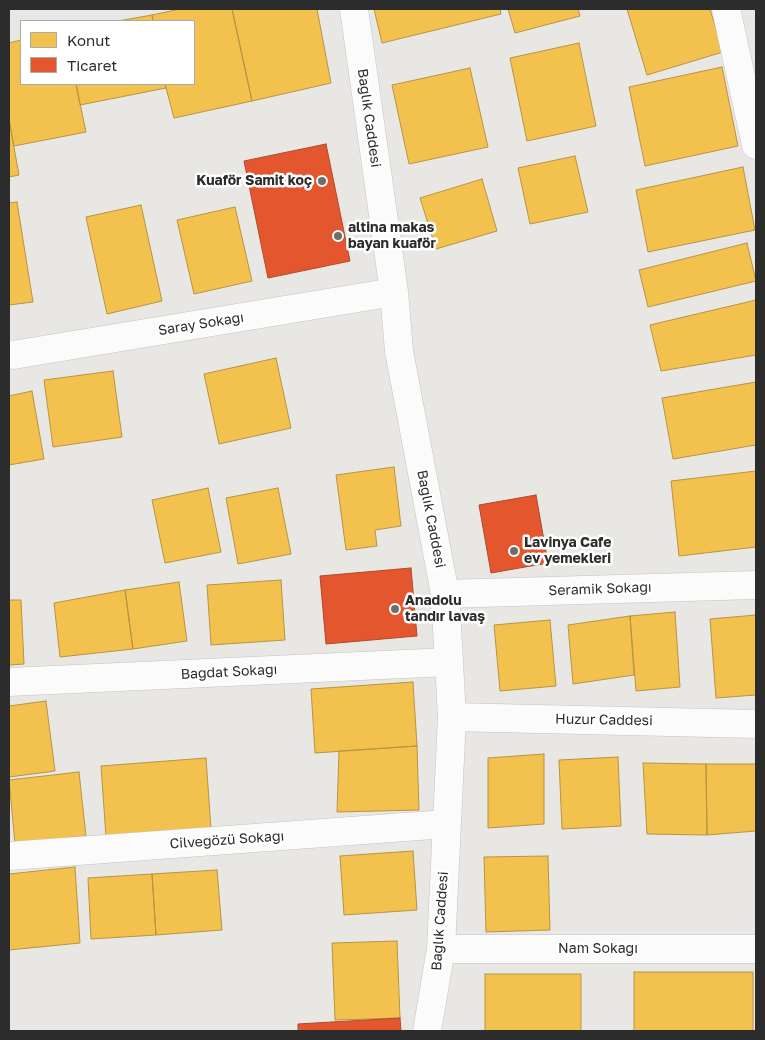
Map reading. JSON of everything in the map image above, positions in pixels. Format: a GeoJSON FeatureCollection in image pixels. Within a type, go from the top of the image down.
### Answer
{"type":"FeatureCollection","features":[{"type":"Feature","properties":{"kind":"street","name":"Bağlık Caddesi"},"geometry":{"type":"LineString","coordinates":[[354,9],[394,292],[400,351],[444,594],[449,662],[452,716],[440,949],[427,1031]]}},
{"type":"Feature","properties":{"kind":"street"},"geometry":{"type":"LineString","coordinates":[[726,9],[756,145]]}},
{"type":"Feature","properties":{"kind":"street","name":"Saray Sokağı"},"geometry":{"type":"LineString","coordinates":[[9,354],[13,355],[394,292]]}},
{"type":"Feature","properties":{"kind":"street","name":"Seramik Sokağı"},"geometry":{"type":"LineString","coordinates":[[444,594],[756,585]]}},
{"type":"Feature","properties":{"kind":"street","name":"Bağdat Sokağı"},"geometry":{"type":"LineString","coordinates":[[9,682],[449,662]]}},
{"type":"Feature","properties":{"kind":"street","name":"Huzur Caddesi"},"geometry":{"type":"LineString","coordinates":[[452,716],[756,724]]}},
{"type":"Feature","properties":{"kind":"street","name":"Cilvegözü Sokağı"},"geometry":{"type":"LineString","coordinates":[[9,856],[446,824]]}},
{"type":"Feature","properties":{"kind":"street","name":"Nam Sokağı"},"geometry":{"type":"LineString","coordinates":[[440,949],[756,949]]}},
{"type":"Feature","properties":{"kind":"building: Konut"},"geometry":{"type":"Polygon","coordinates":[[[180,9],[232,9],[252,101],[174,118],[165,85],[195,85],[195,20],[153,20],[152,15],[180,9]]]}},
{"type":"Feature","properties":{"kind":"building: Konut"},"geometry":{"type":"Polygon","coordinates":[[[232,9],[317,9],[331,83],[252,101],[232,9]]]}},
{"type":"Feature","properties":{"kind":"building: Konut"},"geometry":{"type":"Polygon","coordinates":[[[374,9],[500,9],[501,14],[382,43],[374,9]]]}},
{"type":"Feature","properties":{"kind":"building: Konut"},"geometry":{"type":"Polygon","coordinates":[[[508,9],[578,9],[580,16],[515,33],[508,9]]]}},
{"type":"Feature","properties":{"kind":"building: Konut"},"geometry":{"type":"Polygon","coordinates":[[[627,9],[710,9],[723,52],[647,75],[627,9]]]}},
{"type":"Feature","properties":{"kind":"building: Konut"},"geometry":{"type":"Polygon","coordinates":[[[152,15],[153,20],[124,20],[152,15]]]}},
{"type":"Feature","properties":{"kind":"building: Konut"},"geometry":{"type":"Polygon","coordinates":[[[20,40],[20,85],[76,85],[86,132],[14,146],[9,120],[9,43],[20,40]]]}},
{"type":"Feature","properties":{"kind":"building: Konut"},"geometry":{"type":"Polygon","coordinates":[[[579,43],[596,126],[527,141],[510,58],[579,43]]]}},
{"type":"Feature","properties":{"kind":"building: Konut"},"geometry":{"type":"Polygon","coordinates":[[[722,67],[738,146],[645,166],[629,87],[722,67]]]}},
{"type":"Feature","properties":{"kind":"building: Konut"},"geometry":{"type":"Polygon","coordinates":[[[470,68],[488,147],[409,164],[392,85],[470,68]]]}},
{"type":"Feature","properties":{"kind":"building: Konut"},"geometry":{"type":"Polygon","coordinates":[[[76,85],[165,85],[166,88],[80,105],[76,85]]]}},
{"type":"Feature","properties":{"kind":"building: Konut"},"geometry":{"type":"Polygon","coordinates":[[[9,120],[19,175],[9,177],[9,120]]]}},
{"type":"Feature","properties":{"kind":"building: Konut"},"geometry":{"type":"Polygon","coordinates":[[[575,156],[588,212],[530,224],[518,168],[575,156]]]}},
{"type":"Feature","properties":{"kind":"building: Konut"},"geometry":{"type":"Polygon","coordinates":[[[743,167],[755,230],[648,252],[636,190],[743,167]]]}},
{"type":"Feature","properties":{"kind":"building: Konut"},"geometry":{"type":"Polygon","coordinates":[[[482,179],[497,231],[436,249],[420,198],[482,179]]]}},
{"type":"Feature","properties":{"kind":"building: Konut"},"geometry":{"type":"Polygon","coordinates":[[[17,202],[33,302],[9,305],[9,203],[17,202]]]}},
{"type":"Feature","properties":{"kind":"building: Konut"},"geometry":{"type":"Polygon","coordinates":[[[141,205],[162,301],[107,314],[86,217],[141,205]]]}},
{"type":"Feature","properties":{"kind":"building: Konut"},"geometry":{"type":"Polygon","coordinates":[[[235,207],[252,281],[194,294],[177,220],[235,207]]]}},
{"type":"Feature","properties":{"kind":"building: Konut"},"geometry":{"type":"Polygon","coordinates":[[[747,243],[756,281],[648,307],[639,270],[747,243]]]}},
{"type":"Feature","properties":{"kind":"building: Konut"},"geometry":{"type":"Polygon","coordinates":[[[756,300],[756,355],[661,371],[650,325],[756,300]]]}},
{"type":"Feature","properties":{"kind":"building: Konut"},"geometry":{"type":"Polygon","coordinates":[[[276,358],[291,428],[219,444],[204,374],[276,358]]]}},
{"type":"Feature","properties":{"kind":"building: Konut"},"geometry":{"type":"Polygon","coordinates":[[[113,371],[122,437],[53,447],[44,380],[113,371]]]}},
{"type":"Feature","properties":{"kind":"building: Konut"},"geometry":{"type":"Polygon","coordinates":[[[756,382],[756,445],[673,459],[662,398],[756,382]]]}},
{"type":"Feature","properties":{"kind":"building: Konut"},"geometry":{"type":"Polygon","coordinates":[[[32,391],[44,459],[9,465],[9,396],[32,391]]]}},
{"type":"Feature","properties":{"kind":"building: Konut"},"geometry":{"type":"Polygon","coordinates":[[[394,467],[401,526],[375,530],[377,546],[346,550],[336,475],[394,467]]]}},
{"type":"Feature","properties":{"kind":"building: Konut"},"geometry":{"type":"Polygon","coordinates":[[[756,471],[756,547],[679,556],[671,481],[756,471]]]}},
{"type":"Feature","properties":{"kind":"building: Konut"},"geometry":{"type":"Polygon","coordinates":[[[208,488],[221,552],[165,563],[152,500],[208,488]]]}},
{"type":"Feature","properties":{"kind":"building: Konut"},"geometry":{"type":"Polygon","coordinates":[[[278,488],[291,554],[238,564],[226,498],[278,488]]]}},
{"type":"Feature","properties":{"kind":"building: Konut"},"geometry":{"type":"Polygon","coordinates":[[[281,580],[285,640],[211,645],[207,585],[281,580]]]}},
{"type":"Feature","properties":{"kind":"building: Konut"},"geometry":{"type":"Polygon","coordinates":[[[179,582],[187,641],[133,649],[125,590],[179,582]]]}},
{"type":"Feature","properties":{"kind":"building: Konut"},"geometry":{"type":"Polygon","coordinates":[[[125,590],[133,649],[60,657],[54,603],[125,590]]]}},
{"type":"Feature","properties":{"kind":"building: Konut"},"geometry":{"type":"Polygon","coordinates":[[[9,600],[21,600],[24,664],[9,665],[9,600]]]}},
{"type":"Feature","properties":{"kind":"building: Konut"},"geometry":{"type":"Polygon","coordinates":[[[675,612],[680,687],[636,691],[630,616],[675,612]]]}},
{"type":"Feature","properties":{"kind":"building: Konut"},"geometry":{"type":"Polygon","coordinates":[[[756,615],[756,695],[716,698],[710,619],[756,615]]]}},
{"type":"Feature","properties":{"kind":"building: Konut"},"geometry":{"type":"Polygon","coordinates":[[[630,616],[634,675],[573,684],[568,625],[630,616]]]}},
{"type":"Feature","properties":{"kind":"building: Konut"},"geometry":{"type":"Polygon","coordinates":[[[550,620],[556,686],[500,691],[494,625],[550,620]]]}},
{"type":"Feature","properties":{"kind":"building: Konut"},"geometry":{"type":"Polygon","coordinates":[[[413,682],[417,746],[315,753],[311,689],[413,682]]]}},
{"type":"Feature","properties":{"kind":"building: Konut"},"geometry":{"type":"Polygon","coordinates":[[[46,701],[55,771],[9,777],[9,706],[46,701]]]}},
{"type":"Feature","properties":{"kind":"building: Konut"},"geometry":{"type":"Polygon","coordinates":[[[417,746],[419,810],[337,812],[339,751],[417,746]]]}},
{"type":"Feature","properties":{"kind":"building: Konut"},"geometry":{"type":"Polygon","coordinates":[[[544,754],[544,824],[488,828],[488,758],[544,754]]]}},
{"type":"Feature","properties":{"kind":"building: Konut"},"geometry":{"type":"Polygon","coordinates":[[[618,757],[621,826],[562,829],[559,760],[618,757]]]}},
{"type":"Feature","properties":{"kind":"building: Konut"},"geometry":{"type":"Polygon","coordinates":[[[206,758],[211,829],[106,837],[101,766],[206,758]]]}},
{"type":"Feature","properties":{"kind":"building: Konut"},"geometry":{"type":"Polygon","coordinates":[[[643,763],[706,764],[707,835],[647,834],[643,763]]]}},
{"type":"Feature","properties":{"kind":"building: Konut"},"geometry":{"type":"Polygon","coordinates":[[[706,764],[756,764],[756,831],[707,835],[706,764]]]}},
{"type":"Feature","properties":{"kind":"building: Konut"},"geometry":{"type":"Polygon","coordinates":[[[79,772],[86,836],[15,844],[9,780],[79,772]]]}},
{"type":"Feature","properties":{"kind":"building: Konut"},"geometry":{"type":"Polygon","coordinates":[[[413,851],[417,910],[344,915],[340,856],[413,851]]]}},
{"type":"Feature","properties":{"kind":"building: Konut"},"geometry":{"type":"Polygon","coordinates":[[[548,856],[550,930],[486,932],[484,857],[548,856]]]}},
{"type":"Feature","properties":{"kind":"building: Konut"},"geometry":{"type":"Polygon","coordinates":[[[75,867],[80,943],[9,950],[9,874],[75,867]]]}},
{"type":"Feature","properties":{"kind":"building: Konut"},"geometry":{"type":"Polygon","coordinates":[[[217,870],[222,930],[156,935],[152,874],[217,870]]]}},
{"type":"Feature","properties":{"kind":"building: Konut"},"geometry":{"type":"Polygon","coordinates":[[[152,874],[156,935],[91,939],[88,878],[152,874]]]}},
{"type":"Feature","properties":{"kind":"building: Konut"},"geometry":{"type":"Polygon","coordinates":[[[397,941],[400,1018],[335,1020],[332,943],[397,941]]]}},
{"type":"Feature","properties":{"kind":"building: Konut"},"geometry":{"type":"Polygon","coordinates":[[[634,972],[753,972],[753,1031],[634,1031],[634,972]]]}},
{"type":"Feature","properties":{"kind":"building: Konut"},"geometry":{"type":"Polygon","coordinates":[[[485,974],[581,974],[581,1031],[485,1031],[485,974]]]}},
{"type":"Feature","properties":{"kind":"building: Ticaret"},"geometry":{"type":"Polygon","coordinates":[[[326,144],[350,261],[268,278],[244,161],[326,144]]]}},
{"type":"Feature","properties":{"kind":"building: Ticaret"},"geometry":{"type":"Polygon","coordinates":[[[536,495],[548,563],[491,573],[479,505],[536,495]]]}},
{"type":"Feature","properties":{"kind":"building: Ticaret"},"geometry":{"type":"Polygon","coordinates":[[[411,568],[417,636],[326,644],[320,576],[411,568]]]}},
{"type":"Feature","properties":{"kind":"building: Ticaret"},"geometry":{"type":"Polygon","coordinates":[[[400,1018],[401,1031],[298,1031],[298,1024],[400,1018]]]}},
{"type":"Feature","properties":{"kind":"place","name":"Kuaför Samit koç"},"geometry":{"type":"Point","coordinates":[322,181]}},
{"type":"Feature","properties":{"kind":"place","name":"altina makas bayan kuaför"},"geometry":{"type":"Point","coordinates":[338,236]}},
{"type":"Feature","properties":{"kind":"place","name":"Lavinya Cafe ev yemekleri"},"geometry":{"type":"Point","coordinates":[514,551]}},
{"type":"Feature","properties":{"kind":"place","name":"Anadolu tandır lavaş"},"geometry":{"type":"Point","coordinates":[395,609]}}]}
